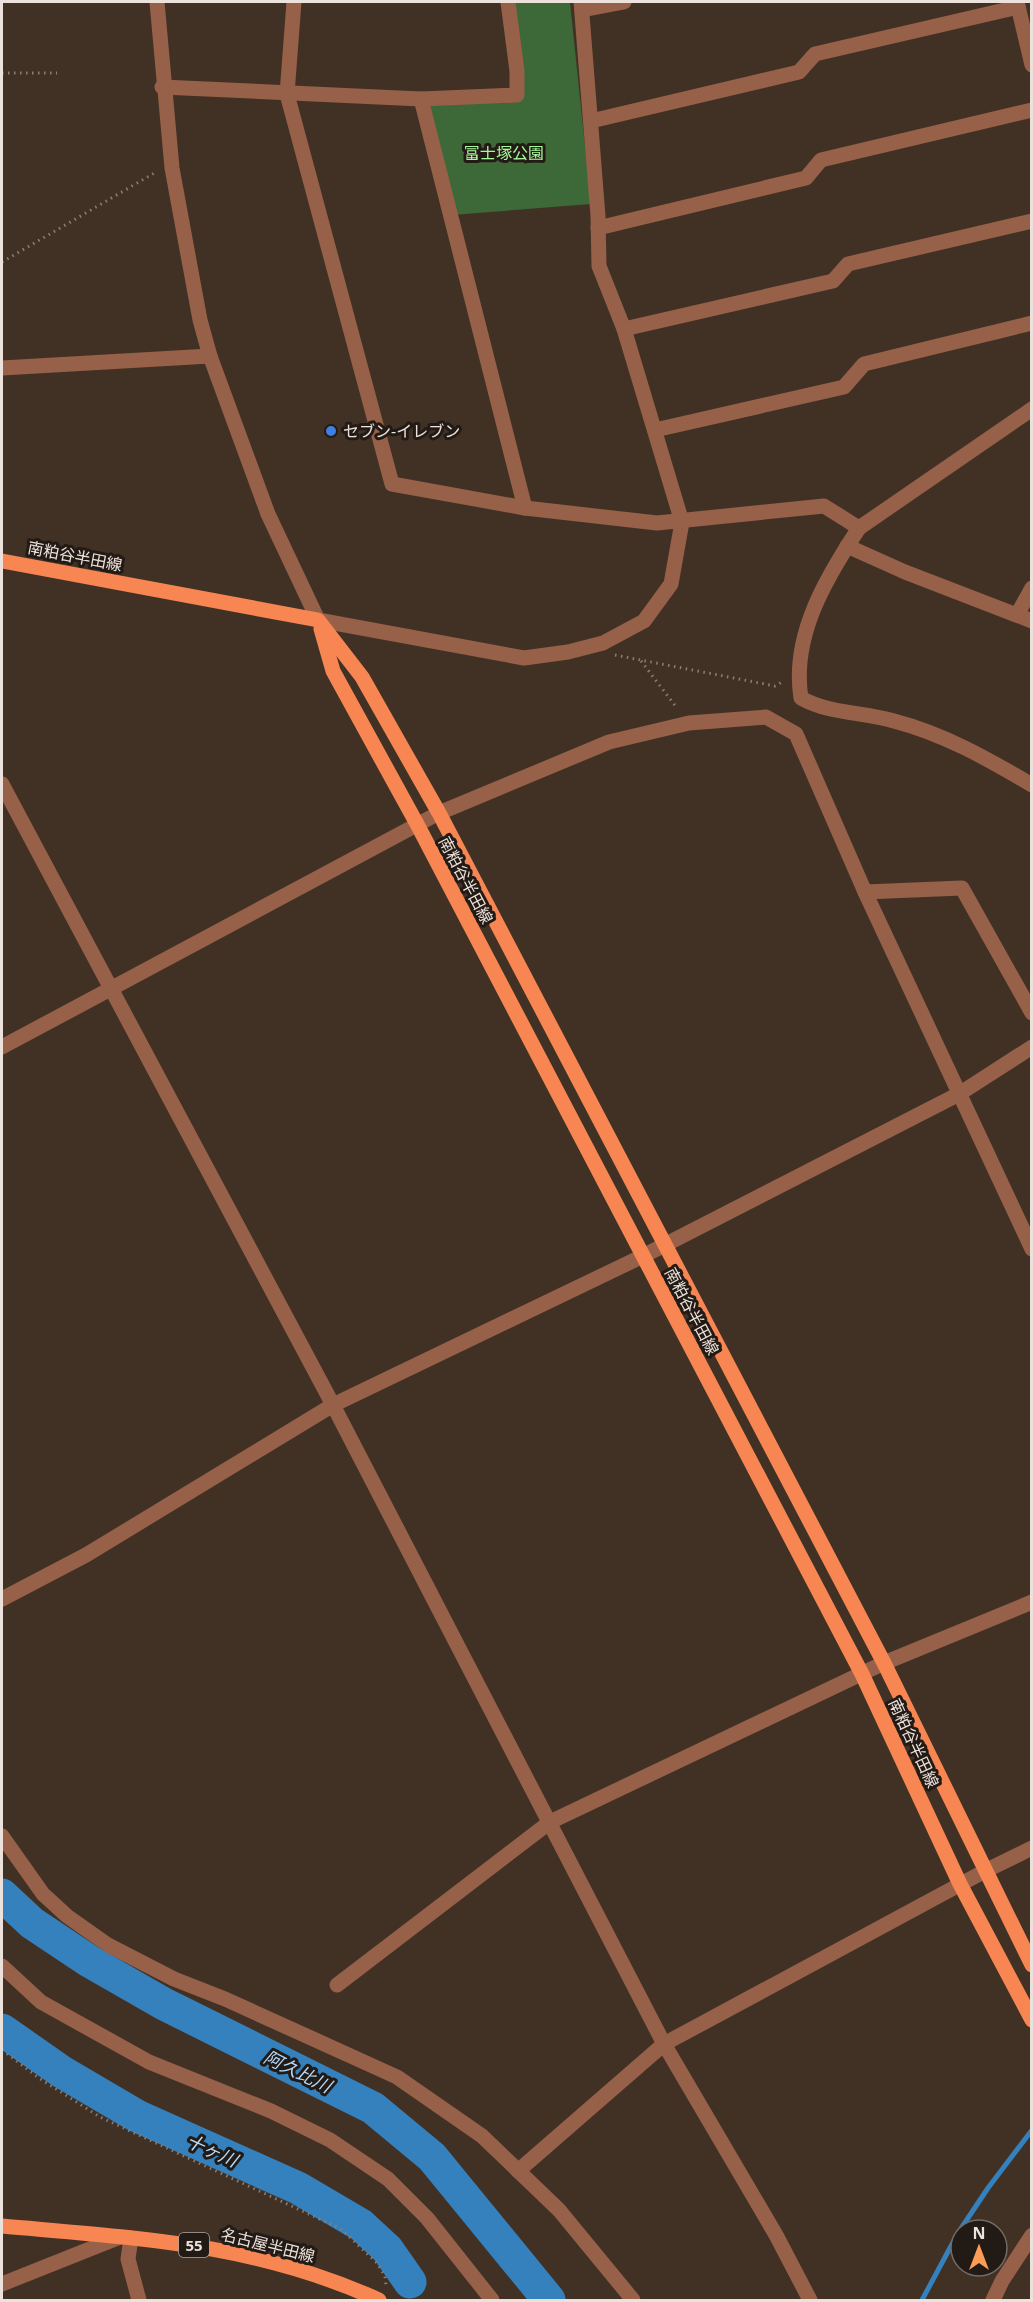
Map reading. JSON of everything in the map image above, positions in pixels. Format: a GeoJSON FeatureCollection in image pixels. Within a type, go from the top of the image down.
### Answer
{"type":"FeatureCollection","features":[{"type":"Feature","properties":{"kind":"main road","name":"南粕谷半田線"},"geometry":{"type":"LineString","coordinates":[[2,561],[318,620],[362,677],[439,813],[884,1663],[1032,1965]]}},
{"type":"Feature","properties":{"kind":"main road","name":"南粕谷半田線"},"geometry":{"type":"LineString","coordinates":[[318,620],[333,671],[417,824],[862,1674],[960,1884],[1032,2020]]}},
{"type":"Feature","properties":{"kind":"main road","name":"名古屋半田線"},"geometry":{"type":"LineString","coordinates":[[2,2226],[126,2237],[220,2250],[292,2266],[382,2297]]}},
{"type":"Feature","properties":{"kind":"street"},"geometry":{"type":"LineString","coordinates":[[157,2],[162,87],[172,168],[200,320],[210,356],[268,514],[318,620],[524,658],[568,652],[603,643],[644,621],[671,584],[682,522],[624,329],[599,266],[582,6],[624,2]]}},
{"type":"Feature","properties":{"kind":"street"},"geometry":{"type":"LineString","coordinates":[[294,2],[287,94],[392,484],[525,508],[657,523],[824,506],[859,528]]}},
{"type":"Feature","properties":{"kind":"street"},"geometry":{"type":"LineString","coordinates":[[162,87],[421,99],[517,96],[517,71],[508,2]]}},
{"type":"Feature","properties":{"kind":"street"},"geometry":{"type":"LineString","coordinates":[[591,121],[799,72],[815,54],[1017,4],[1032,65]]}},
{"type":"Feature","properties":{"kind":"street"},"geometry":{"type":"LineString","coordinates":[[421,99],[525,508]]}},
{"type":"Feature","properties":{"kind":"street"},"geometry":{"type":"LineString","coordinates":[[598,228],[806,178],[821,160],[1032,110]]}},
{"type":"Feature","properties":{"kind":"street"},"geometry":{"type":"LineString","coordinates":[[624,329],[833,281],[848,264],[1032,221]]}},
{"type":"Feature","properties":{"kind":"street"},"geometry":{"type":"LineString","coordinates":[[655,430],[844,387],[864,364],[1032,323]]}},
{"type":"Feature","properties":{"kind":"street"},"geometry":{"type":"LineString","coordinates":[[2,368],[210,356]]}},
{"type":"Feature","properties":{"kind":"street"},"geometry":{"type":"LineString","coordinates":[[1032,409],[859,528],[834,565],[806,627],[797,675],[801,698],[815,706],[895,721],[970,749],[1032,785]]}},
{"type":"Feature","properties":{"kind":"street"},"geometry":{"type":"LineString","coordinates":[[847,546],[904,572],[1018,613],[1032,621]]}},
{"type":"Feature","properties":{"kind":"street"},"geometry":{"type":"LineString","coordinates":[[1018,613],[1032,588]]}},
{"type":"Feature","properties":{"kind":"street"},"geometry":{"type":"LineString","coordinates":[[2,1047],[439,813],[609,742],[689,723],[766,717],[796,734],[865,892],[1032,1249]]}},
{"type":"Feature","properties":{"kind":"street"},"geometry":{"type":"LineString","coordinates":[[2,784],[333,1405],[664,2044],[776,2235],[810,2301]]}},
{"type":"Feature","properties":{"kind":"street"},"geometry":{"type":"LineString","coordinates":[[865,892],[962,888],[1032,1013]]}},
{"type":"Feature","properties":{"kind":"street"},"geometry":{"type":"LineString","coordinates":[[2,1599],[86,1555],[333,1405],[665,1245],[959,1094],[1032,1047]]}},
{"type":"Feature","properties":{"kind":"street"},"geometry":{"type":"LineString","coordinates":[[337,1985],[550,1822],[884,1663],[1032,1602]]}},
{"type":"Feature","properties":{"kind":"street"},"geometry":{"type":"LineString","coordinates":[[2,1836],[43,1894],[67,1916],[108,1945],[174,1979],[225,1998],[397,2077],[482,2136],[559,2210],[633,2301]]}},
{"type":"Feature","properties":{"kind":"street"},"geometry":{"type":"LineString","coordinates":[[518,2171],[664,2044],[960,1884],[1032,1848]]}},
{"type":"Feature","properties":{"kind":"street"},"geometry":{"type":"LineString","coordinates":[[2,1966],[41,2002],[149,2062],[271,2111],[330,2139],[388,2179],[427,2218],[492,2301]]}},
{"type":"Feature","properties":{"kind":"street"},"geometry":{"type":"LineString","coordinates":[[993,2301],[1002,2281],[1032,2235]]}},
{"type":"Feature","properties":{"kind":"street"},"geometry":{"type":"LineString","coordinates":[[2,2284],[126,2237],[128,2259],[140,2301]]}},
{"type":"Feature","properties":{"kind":"path"},"geometry":{"type":"LineString","coordinates":[[2,73],[57,73]]}},
{"type":"Feature","properties":{"kind":"path"},"geometry":{"type":"LineString","coordinates":[[2,262],[159,170],[172,168]]}},
{"type":"Feature","properties":{"kind":"path"},"geometry":{"type":"LineString","coordinates":[[603,643],[612,654],[775,686],[797,675]]}},
{"type":"Feature","properties":{"kind":"path"},"geometry":{"type":"LineString","coordinates":[[640,660],[689,723]]}},
{"type":"Feature","properties":{"kind":"path"},"geometry":{"type":"LineString","coordinates":[[2,2050],[39,2078],[100,2117],[341,2229],[377,2263],[385,2276],[387,2285],[382,2297]]}},
{"type":"Feature","properties":{"kind":"green space","name":"富士塚公園"},"geometry":{"type":"Polygon","coordinates":[[[506,2],[570,2],[591,204],[452,215],[421,99],[516,95],[506,2]]]}},
{"type":"Feature","properties":{"kind":"waterway","name":"阿久比川"},"geometry":{"type":"LineString","coordinates":[[2,1895],[32,1923],[89,1961],[164,2004],[373,2108],[432,2157],[549,2300]]}},
{"type":"Feature","properties":{"kind":"waterway","name":"十ヶ川"},"geometry":{"type":"LineString","coordinates":[[2,2030],[62,2072],[137,2116],[298,2188],[361,2225],[387,2249],[410,2282]]}},
{"type":"Feature","properties":{"kind":"waterway"},"geometry":{"type":"LineString","coordinates":[[922,2300],[958,2233],[988,2188],[1032,2130]]}},
{"type":"Feature","properties":{"kind":"place","name":"セブン-イレブン"},"geometry":{"type":"Point","coordinates":[331,431]}}]}
